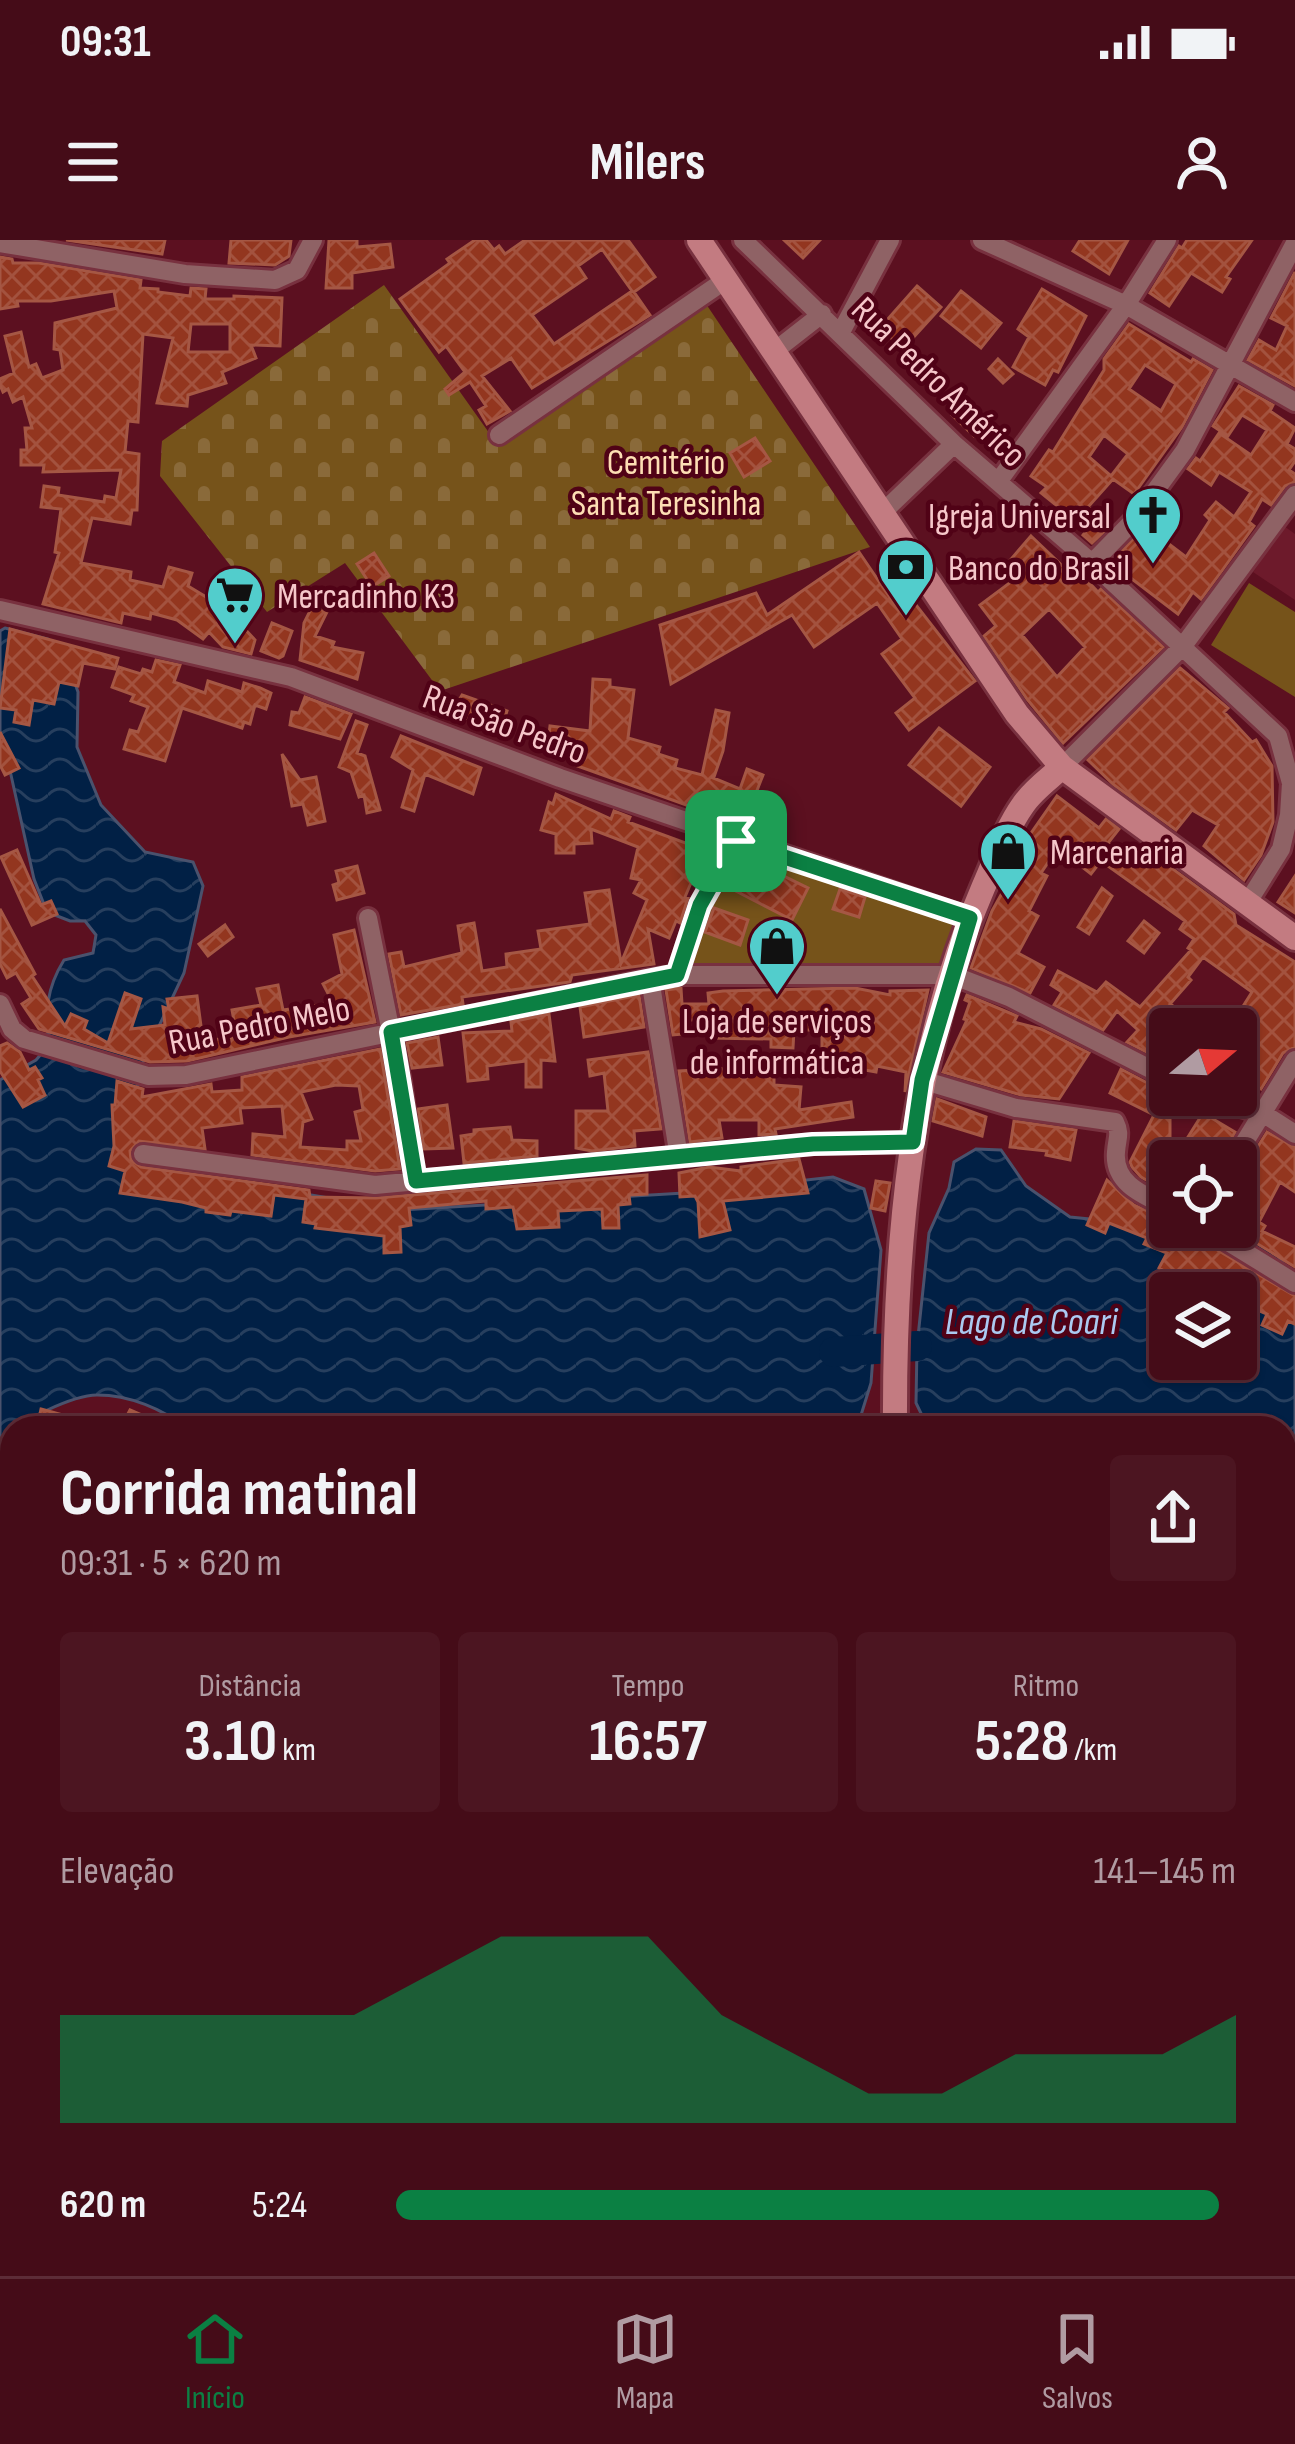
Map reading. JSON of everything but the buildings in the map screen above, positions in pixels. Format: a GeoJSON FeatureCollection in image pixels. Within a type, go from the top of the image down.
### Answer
{"type":"FeatureCollection","features":[{"type":"Feature","properties":{"kind":"main road"},"geometry":{"type":"LineString","coordinates":[[699,240],[983,668],[1062,767],[1295,938]]}},
{"type":"Feature","properties":{"kind":"main road"},"geometry":{"type":"LineString","coordinates":[[895,1416],[898,1306],[922,1080],[970,918],[1023,804],[1062,767]]}},
{"type":"Feature","properties":{"kind":"street"},"geometry":{"type":"LineString","coordinates":[[0,243],[185,274],[275,280],[297,271],[313,240]]}},
{"type":"Feature","properties":{"kind":"street","name":"Rua Pedro Américo"},"geometry":{"type":"LineString","coordinates":[[743,240],[954,444],[1183,646],[1283,745]]}},
{"type":"Feature","properties":{"kind":"street"},"geometry":{"type":"LineString","coordinates":[[841,332],[890,240]]}},
{"type":"Feature","properties":{"kind":"street"},"geometry":{"type":"LineString","coordinates":[[982,240],[1126,305],[1295,402]]}},
{"type":"Feature","properties":{"kind":"street"},"geometry":{"type":"LineString","coordinates":[[998,482],[1126,305],[1167,240]]}},
{"type":"Feature","properties":{"kind":"street"},"geometry":{"type":"LineString","coordinates":[[1091,563],[1134,520],[1174,467],[1295,243]]}},
{"type":"Feature","properties":{"kind":"street"},"geometry":{"type":"LineString","coordinates":[[499,435],[724,281]]}},
{"type":"Feature","properties":{"kind":"street"},"geometry":{"type":"LineString","coordinates":[[772,353],[822,314]]}},
{"type":"Feature","properties":{"kind":"street"},"geometry":{"type":"LineString","coordinates":[[882,513],[954,444]]}},
{"type":"Feature","properties":{"kind":"street"},"geometry":{"type":"LineString","coordinates":[[1062,767],[1183,646],[1295,495]]}},
{"type":"Feature","properties":{"kind":"street","name":"Rua São Pedro"},"geometry":{"type":"LineString","coordinates":[[6,612],[291,677],[736,841],[970,918]]}},
{"type":"Feature","properties":{"kind":"street"},"geometry":{"type":"LineString","coordinates":[[1246,904],[1281,849],[1291,783],[1283,745],[1295,727]]}},
{"type":"Feature","properties":{"kind":"street"},"geometry":{"type":"LineString","coordinates":[[677,975],[700,905],[736,841]]}},
{"type":"Feature","properties":{"kind":"street"},"geometry":{"type":"LineString","coordinates":[[368,918],[416,1181]]}},
{"type":"Feature","properties":{"kind":"street","name":"Rua Pedro Melo"},"geometry":{"type":"LineString","coordinates":[[0,1004],[12,1029],[24,1039],[148,1076],[185,1076],[677,975],[952,975]]}},
{"type":"Feature","properties":{"kind":"street"},"geometry":{"type":"LineString","coordinates":[[952,975],[1010,997],[1149,1068]]}},
{"type":"Feature","properties":{"kind":"street"},"geometry":{"type":"LineString","coordinates":[[650,979],[679,1156]]}},
{"type":"Feature","properties":{"kind":"street"},"geometry":{"type":"LineString","coordinates":[[1247,1140],[1295,1060]]}},
{"type":"Feature","properties":{"kind":"street"},"geometry":{"type":"LineString","coordinates":[[922,1080],[1016,1108],[1114,1122],[1120,1132],[1115,1165],[1133,1190],[1149,1198]]}},
{"type":"Feature","properties":{"kind":"street"},"geometry":{"type":"LineString","coordinates":[[1257,1112],[1295,1134]]}},
{"type":"Feature","properties":{"kind":"street"},"geometry":{"type":"LineString","coordinates":[[143,1154],[345,1183],[416,1181],[813,1144],[913,1142]]}},
{"type":"Feature","properties":{"kind":"street"},"geometry":{"type":"LineString","coordinates":[[1238,1248],[1295,1283]]}},
{"type":"Feature","properties":{"kind":"shaded area"},"geometry":{"type":"Polygon","coordinates":[[[1284,526],[1295,534],[1295,600],[1253,572],[1284,526]]]}},
{"type":"Feature","properties":{"kind":"green space","name":"Cemitério Santa Teresinha"},"geometry":{"type":"Polygon","coordinates":[[[384,285],[497,444],[704,301],[870,547],[440,691],[345,563],[267,612],[160,476],[162,441],[384,285]]]}},
{"type":"Feature","properties":{"kind":"green space"},"geometry":{"type":"Polygon","coordinates":[[[1249,583],[1295,612],[1295,697],[1211,645],[1249,583]]]}},
{"type":"Feature","properties":{"kind":"green space"},"geometry":{"type":"Polygon","coordinates":[[[739,850],[955,920],[958,929],[946,963],[934,968],[689,965],[703,908],[739,850]]]}},
{"type":"Feature","properties":{"kind":"water"},"geometry":{"type":"Polygon","coordinates":[[[5,628],[48,639],[64,652],[78,692],[77,747],[101,805],[145,852],[193,862],[203,886],[184,973],[144,1058],[126,1133],[132,1173],[257,1186],[401,1210],[701,1192],[833,1177],[864,1189],[881,1250],[871,1383],[861,1416],[169,1416],[145,1404],[97,1395],[74,1399],[36,1416],[0,1416],[0,1080],[36,1060],[49,1045],[47,1011],[54,981],[64,960],[93,953],[96,935],[85,921],[47,912],[34,879],[9,766],[0,749],[0,631],[5,628]]]}},
{"type":"Feature","properties":{"kind":"water","name":"Lago de Coari"},"geometry":{"type":"Polygon","coordinates":[[[976,1149],[1001,1150],[1026,1186],[1070,1217],[1149,1225],[1149,1248],[1257,1248],[1257,1235],[1265,1238],[1295,1280],[1295,1416],[922,1416],[916,1403],[917,1346],[929,1233],[949,1188],[954,1162],[976,1149]]]}},
{"type":"Feature","properties":{"kind":"waterway"},"geometry":{"type":"LineString","coordinates":[[834,1352],[917,1346]]}},
{"type":"Feature","properties":{"kind":"place","name":"Igreja Universal"},"geometry":{"type":"Point","coordinates":[1153,566]}},
{"type":"Feature","properties":{"kind":"place","name":"Banco do Brasil"},"geometry":{"type":"Point","coordinates":[906,618]}},
{"type":"Feature","properties":{"kind":"place","name":"Mercadinho K3"},"geometry":{"type":"Point","coordinates":[235,646]}},
{"type":"Feature","properties":{"kind":"place","name":"Marcenaria"},"geometry":{"type":"Point","coordinates":[1008,902]}},
{"type":"Feature","properties":{"kind":"place","name":"Loja de serviços de informática"},"geometry":{"type":"Point","coordinates":[777,997]}},
{"type":"Feature","properties":{"kind":"route"},"geometry":{"type":"LineString","coordinates":[[736,841],[970,918],[922,1080],[913,1142],[813,1144],[416,1181],[391,1032],[677,975],[700,905],[736,841]]}}]}
